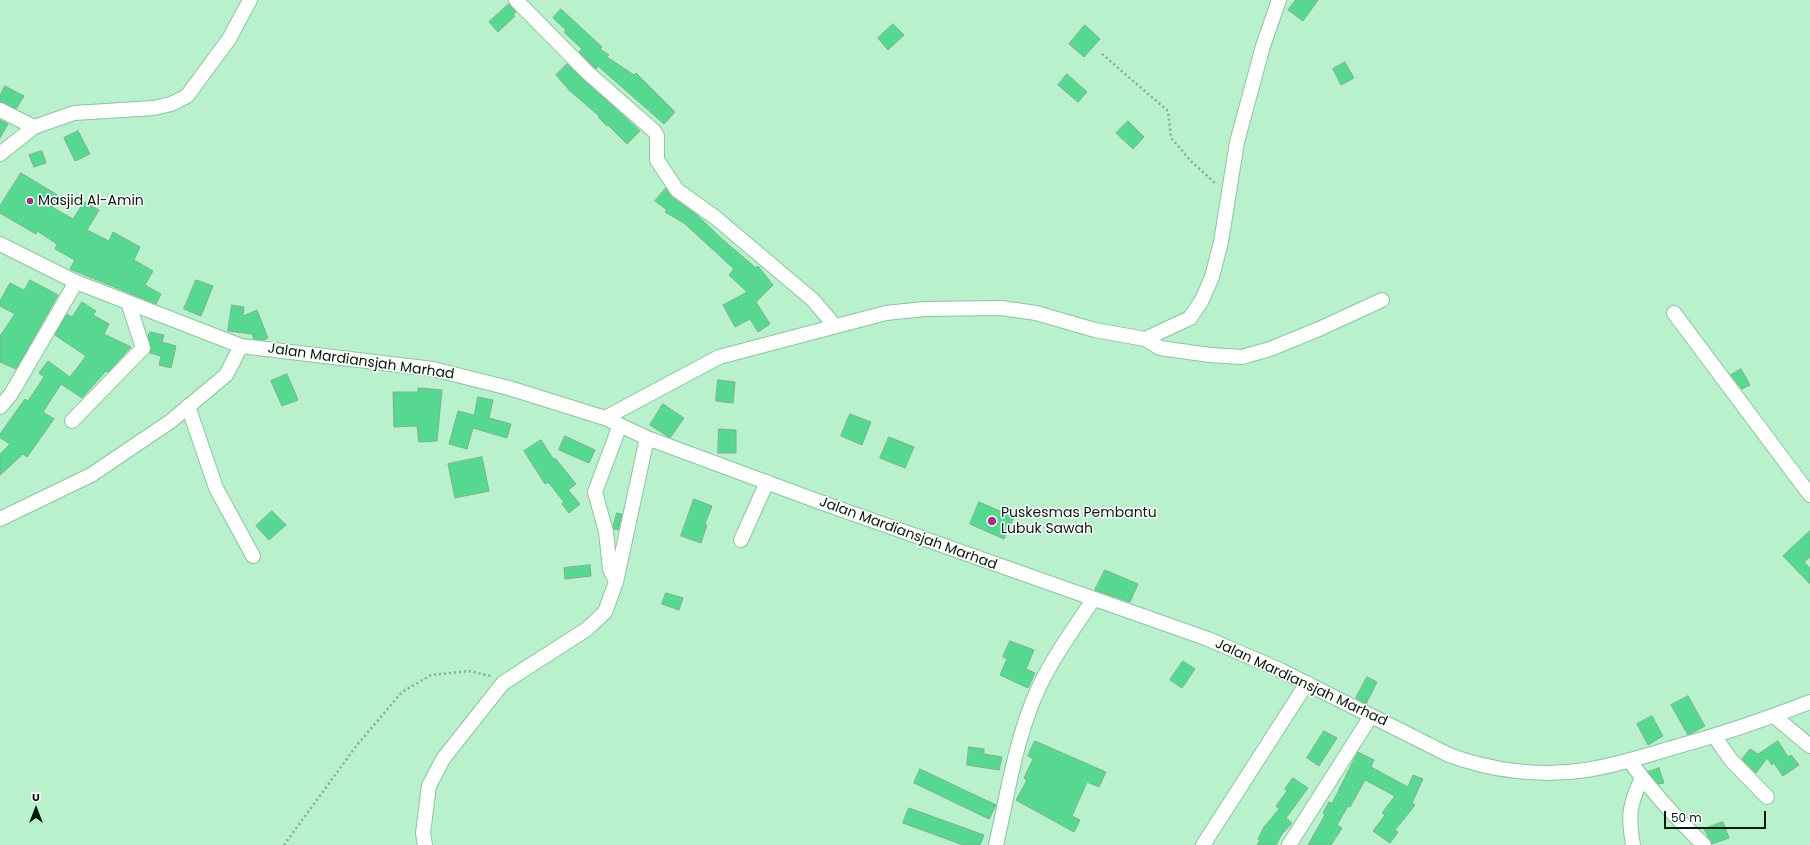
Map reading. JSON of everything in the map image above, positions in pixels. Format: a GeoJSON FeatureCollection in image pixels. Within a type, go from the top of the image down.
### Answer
{"type":"FeatureCollection","features":[{"type":"Feature","properties":{"kind":"street"},"geometry":{"type":"LineString","coordinates":[[0,154],[34,127],[74,113],[154,108],[171,104],[187,96],[229,39],[250,0]]}},
{"type":"Feature","properties":{"kind":"street"},"geometry":{"type":"LineString","coordinates":[[516,0],[588,73],[654,131],[657,136],[657,160],[677,190],[716,218],[813,300],[835,326]]}},
{"type":"Feature","properties":{"kind":"street"},"geometry":{"type":"LineString","coordinates":[[1145,339],[1190,318],[1202,300],[1212,277],[1221,242],[1239,135],[1263,46],[1279,0]]}},
{"type":"Feature","properties":{"kind":"street"},"geometry":{"type":"LineString","coordinates":[[0,110],[34,127]]}},
{"type":"Feature","properties":{"kind":"street","name":"Jalan Mardiansjah Marhad"},"geometry":{"type":"LineString","coordinates":[[0,244],[76,282],[241,346],[433,369],[509,388],[605,418],[648,438],[767,482],[1093,600],[1208,639],[1307,683],[1449,755],[1494,769],[1538,772],[1587,770],[1629,760],[1714,736],[1810,702]]}},
{"type":"Feature","properties":{"kind":"street"},"geometry":{"type":"LineString","coordinates":[[0,407],[11,394],[76,282]]}},
{"type":"Feature","properties":{"kind":"street"},"geometry":{"type":"LineString","coordinates":[[605,418],[719,358],[757,346],[788,341],[835,326],[886,313],[924,309],[1000,308],[1036,313],[1095,330],[1145,339],[1160,348],[1210,355],[1242,357],[1270,349],[1319,329],[1382,300]]}},
{"type":"Feature","properties":{"kind":"street"},"geometry":{"type":"LineString","coordinates":[[72,421],[143,348],[128,302]]}},
{"type":"Feature","properties":{"kind":"street"},"geometry":{"type":"LineString","coordinates":[[1674,313],[1810,495]]}},
{"type":"Feature","properties":{"kind":"street"},"geometry":{"type":"LineString","coordinates":[[0,519],[91,475],[171,421],[226,375],[241,346]]}},
{"type":"Feature","properties":{"kind":"street"},"geometry":{"type":"LineString","coordinates":[[188,406],[216,488],[253,556]]}},
{"type":"Feature","properties":{"kind":"street"},"geometry":{"type":"LineString","coordinates":[[616,582],[610,569],[606,532],[595,492],[620,425]]}},
{"type":"Feature","properties":{"kind":"street"},"geometry":{"type":"LineString","coordinates":[[425,845],[423,833],[429,786],[443,759],[502,683],[587,629],[605,612],[616,582],[648,438]]}},
{"type":"Feature","properties":{"kind":"street"},"geometry":{"type":"LineString","coordinates":[[741,540],[767,482]]}},
{"type":"Feature","properties":{"kind":"street"},"geometry":{"type":"LineString","coordinates":[[996,845],[1016,756],[1026,720],[1039,688],[1056,656],[1093,600]]}},
{"type":"Feature","properties":{"kind":"street"},"geometry":{"type":"LineString","coordinates":[[1203,845],[1307,683]]}},
{"type":"Feature","properties":{"kind":"street"},"geometry":{"type":"LineString","coordinates":[[1289,845],[1371,716]]}},
{"type":"Feature","properties":{"kind":"street"},"geometry":{"type":"LineString","coordinates":[[1774,716],[1810,746]]}},
{"type":"Feature","properties":{"kind":"street"},"geometry":{"type":"LineString","coordinates":[[1714,736],[1731,760],[1767,797]]}},
{"type":"Feature","properties":{"kind":"street"},"geometry":{"type":"LineString","coordinates":[[1629,760],[1642,778],[1675,816],[1704,845]]}},
{"type":"Feature","properties":{"kind":"street"},"geometry":{"type":"LineString","coordinates":[[1633,845],[1630,810],[1632,800],[1642,778]]}},
{"type":"Feature","properties":{"kind":"path"},"geometry":{"type":"LineString","coordinates":[[1102,54],[1168,111],[1171,138],[1191,161],[1228,194]]}},
{"type":"Feature","properties":{"kind":"path"},"geometry":{"type":"LineString","coordinates":[[284,845],[357,745],[402,692],[432,676],[469,671],[493,676],[502,683]]}},
{"type":"Feature","properties":{"kind":"building"},"geometry":{"type":"Polygon","coordinates":[[[1296,0],[1318,0],[1303,21],[1288,10],[1296,0]]]}},
{"type":"Feature","properties":{"kind":"building"},"geometry":{"type":"Polygon","coordinates":[[[509,4],[516,12],[513,15],[515,16],[498,32],[489,22],[509,4]]]}},
{"type":"Feature","properties":{"kind":"building"},"geometry":{"type":"Polygon","coordinates":[[[561,9],[602,47],[600,49],[609,55],[607,57],[634,75],[636,73],[675,112],[664,124],[598,66],[596,69],[579,52],[582,49],[564,32],[566,30],[553,18],[561,9]]]}},
{"type":"Feature","properties":{"kind":"building"},"geometry":{"type":"Polygon","coordinates":[[[893,24],[904,35],[888,50],[878,38],[893,24]]]}},
{"type":"Feature","properties":{"kind":"building"},"geometry":{"type":"Polygon","coordinates":[[[1085,25],[1100,39],[1084,57],[1069,44],[1085,25]]]}},
{"type":"Feature","properties":{"kind":"building"},"geometry":{"type":"Polygon","coordinates":[[[1345,62],[1354,78],[1341,85],[1333,69],[1345,62]]]}},
{"type":"Feature","properties":{"kind":"building"},"geometry":{"type":"Polygon","coordinates":[[[567,64],[640,131],[627,144],[598,117],[599,116],[569,90],[556,75],[567,64]]]}},
{"type":"Feature","properties":{"kind":"building"},"geometry":{"type":"Polygon","coordinates":[[[1067,74],[1087,92],[1078,102],[1058,85],[1067,74]]]}},
{"type":"Feature","properties":{"kind":"building"},"geometry":{"type":"Polygon","coordinates":[[[5,86],[24,96],[16,109],[0,102],[0,96],[5,86]]]}},
{"type":"Feature","properties":{"kind":"building"},"geometry":{"type":"Polygon","coordinates":[[[0,120],[8,124],[0,138],[0,120]]]}},
{"type":"Feature","properties":{"kind":"building"},"geometry":{"type":"Polygon","coordinates":[[[1128,121],[1144,137],[1133,149],[1116,133],[1128,121]]]}},
{"type":"Feature","properties":{"kind":"building"},"geometry":{"type":"Polygon","coordinates":[[[78,131],[90,154],[75,161],[64,138],[78,131]]]}},
{"type":"Feature","properties":{"kind":"building"},"geometry":{"type":"Polygon","coordinates":[[[42,151],[46,163],[34,167],[29,155],[42,151]]]}},
{"type":"Feature","properties":{"kind":"building"},"geometry":{"type":"Polygon","coordinates":[[[21,173],[59,196],[52,207],[73,219],[84,202],[99,210],[87,230],[109,241],[113,232],[140,247],[134,260],[153,271],[145,285],[161,294],[156,304],[70,269],[75,260],[55,249],[57,244],[37,231],[36,234],[0,213],[0,206],[21,173]]]}},
{"type":"Feature","properties":{"kind":"building"},"geometry":{"type":"Polygon","coordinates":[[[666,188],[672,197],[697,215],[756,268],[758,266],[773,285],[756,302],[770,324],[758,332],[750,319],[735,327],[723,305],[747,292],[729,275],[734,269],[684,223],[665,212],[667,210],[655,201],[666,188]]]}},
{"type":"Feature","properties":{"kind":"building"},"geometry":{"type":"Polygon","coordinates":[[[30,280],[58,295],[16,369],[0,362],[0,336],[15,314],[0,306],[0,301],[10,283],[24,290],[30,280]]]}},
{"type":"Feature","properties":{"kind":"building"},"geometry":{"type":"Polygon","coordinates":[[[196,280],[213,286],[201,316],[184,309],[196,280]]]}},
{"type":"Feature","properties":{"kind":"building"},"geometry":{"type":"Polygon","coordinates":[[[82,302],[96,311],[93,315],[109,324],[104,334],[131,347],[108,372],[106,371],[82,398],[61,384],[43,412],[54,419],[27,457],[23,454],[0,475],[0,454],[10,444],[0,438],[0,434],[25,399],[28,401],[44,377],[39,373],[48,361],[70,377],[86,356],[55,335],[67,314],[72,317],[82,302]]]}},
{"type":"Feature","properties":{"kind":"building"},"geometry":{"type":"Polygon","coordinates":[[[232,305],[244,307],[243,316],[257,310],[268,338],[264,340],[254,339],[252,334],[228,331],[232,305]]]}},
{"type":"Feature","properties":{"kind":"building"},"geometry":{"type":"Polygon","coordinates":[[[150,332],[164,335],[162,342],[176,346],[171,368],[159,365],[161,356],[150,353],[151,350],[148,337],[150,332]]]}},
{"type":"Feature","properties":{"kind":"building"},"geometry":{"type":"Polygon","coordinates":[[[1741,369],[1750,385],[1742,389],[1731,375],[1741,369]]]}},
{"type":"Feature","properties":{"kind":"building"},"geometry":{"type":"Polygon","coordinates":[[[287,374],[298,400],[282,406],[271,381],[287,374]]]}},
{"type":"Feature","properties":{"kind":"building"},"geometry":{"type":"Polygon","coordinates":[[[718,380],[735,382],[733,403],[716,401],[718,380]]]}},
{"type":"Feature","properties":{"kind":"building"},"geometry":{"type":"Polygon","coordinates":[[[418,388],[442,390],[437,441],[419,442],[417,426],[394,427],[393,392],[418,392],[418,388]]]}},
{"type":"Feature","properties":{"kind":"building"},"geometry":{"type":"Polygon","coordinates":[[[478,397],[493,400],[489,418],[511,424],[507,438],[473,428],[467,449],[449,444],[458,411],[474,415],[478,397]]]}},
{"type":"Feature","properties":{"kind":"building"},"geometry":{"type":"Polygon","coordinates":[[[663,404],[684,418],[670,438],[650,425],[663,404]]]}},
{"type":"Feature","properties":{"kind":"building"},"geometry":{"type":"Polygon","coordinates":[[[850,414],[871,422],[862,445],[841,436],[850,414]]]}},
{"type":"Feature","properties":{"kind":"building"},"geometry":{"type":"Polygon","coordinates":[[[719,429],[736,430],[736,453],[718,453],[719,429]]]}},
{"type":"Feature","properties":{"kind":"building"},"geometry":{"type":"Polygon","coordinates":[[[565,436],[595,450],[589,463],[559,450],[565,436]]]}},
{"type":"Feature","properties":{"kind":"building"},"geometry":{"type":"Polygon","coordinates":[[[889,437],[914,447],[905,468],[880,458],[889,437]]]}},
{"type":"Feature","properties":{"kind":"building"},"geometry":{"type":"Polygon","coordinates":[[[541,440],[554,460],[555,458],[576,484],[568,490],[580,504],[569,513],[562,504],[564,502],[548,482],[545,484],[524,451],[541,440]]]}},
{"type":"Feature","properties":{"kind":"building"},"geometry":{"type":"Polygon","coordinates":[[[482,457],[489,491],[455,498],[448,464],[482,457]]]}},
{"type":"Feature","properties":{"kind":"building"},"geometry":{"type":"Polygon","coordinates":[[[694,499],[712,506],[705,524],[707,525],[701,543],[681,536],[694,499]]]}},
{"type":"Feature","properties":{"kind":"building","name":"Puskesmas Pembantu Lubuk Sawah"},"geometry":{"type":"Polygon","coordinates":[[[979,502],[1014,517],[1004,539],[970,524],[979,502]]]}},
{"type":"Feature","properties":{"kind":"building"},"geometry":{"type":"Polygon","coordinates":[[[272,511],[286,525],[269,540],[256,526],[272,511]]]}},
{"type":"Feature","properties":{"kind":"building"},"geometry":{"type":"Polygon","coordinates":[[[617,513],[622,514],[618,530],[614,529],[613,527],[617,513]]]}},
{"type":"Feature","properties":{"kind":"building"},"geometry":{"type":"Polygon","coordinates":[[[1810,531],[1810,557],[1804,562],[1810,568],[1810,584],[1783,556],[1810,531]]]}},
{"type":"Feature","properties":{"kind":"building"},"geometry":{"type":"Polygon","coordinates":[[[590,565],[591,576],[565,579],[564,568],[590,565]]]}},
{"type":"Feature","properties":{"kind":"building"},"geometry":{"type":"Polygon","coordinates":[[[1105,570],[1138,584],[1130,602],[1095,590],[1105,570]]]}},
{"type":"Feature","properties":{"kind":"building"},"geometry":{"type":"Polygon","coordinates":[[[666,593],[683,598],[679,610],[662,604],[666,593]]]}},
{"type":"Feature","properties":{"kind":"building"},"geometry":{"type":"Polygon","coordinates":[[[1010,641],[1034,650],[1026,669],[1035,673],[1028,688],[1000,675],[1007,659],[1003,657],[1010,641]]]}},
{"type":"Feature","properties":{"kind":"building"},"geometry":{"type":"Polygon","coordinates":[[[1183,661],[1195,669],[1182,688],[1170,680],[1183,661]]]}},
{"type":"Feature","properties":{"kind":"building"},"geometry":{"type":"Polygon","coordinates":[[[1367,677],[1377,682],[1366,704],[1356,698],[1367,677]]]}},
{"type":"Feature","properties":{"kind":"building"},"geometry":{"type":"Polygon","coordinates":[[[1688,696],[1705,726],[1688,735],[1671,705],[1688,696]]]}},
{"type":"Feature","properties":{"kind":"building"},"geometry":{"type":"Polygon","coordinates":[[[1652,716],[1663,736],[1648,745],[1637,724],[1652,716]]]}},
{"type":"Feature","properties":{"kind":"building"},"geometry":{"type":"Polygon","coordinates":[[[1324,731],[1337,738],[1319,766],[1307,758],[1324,731]]]}},
{"type":"Feature","properties":{"kind":"building"},"geometry":{"type":"Polygon","coordinates":[[[1035,741],[1106,772],[1099,787],[1087,782],[1072,816],[1080,820],[1074,832],[1016,800],[1027,780],[1024,778],[1033,759],[1028,756],[1035,741]]]}},
{"type":"Feature","properties":{"kind":"building"},"geometry":{"type":"Polygon","coordinates":[[[1778,741],[1788,757],[1791,755],[1799,765],[1783,776],[1774,763],[1772,765],[1767,758],[1756,773],[1742,759],[1750,749],[1758,754],[1778,741]]]}},
{"type":"Feature","properties":{"kind":"building"},"geometry":{"type":"Polygon","coordinates":[[[969,747],[984,749],[984,754],[1002,757],[999,770],[967,765],[969,747]]]}},
{"type":"Feature","properties":{"kind":"building"},"geometry":{"type":"Polygon","coordinates":[[[1358,752],[1374,760],[1371,767],[1408,787],[1413,775],[1423,779],[1412,803],[1415,805],[1395,830],[1398,832],[1390,843],[1373,831],[1385,815],[1382,813],[1395,796],[1365,780],[1350,807],[1348,806],[1337,825],[1342,828],[1331,845],[1308,845],[1325,815],[1323,813],[1329,802],[1332,803],[1358,752]]]}},
{"type":"Feature","properties":{"kind":"building"},"geometry":{"type":"Polygon","coordinates":[[[1659,768],[1664,783],[1658,784],[1648,772],[1659,768]]]}},
{"type":"Feature","properties":{"kind":"building"},"geometry":{"type":"Polygon","coordinates":[[[920,769],[996,805],[989,819],[914,783],[920,769]]]}},
{"type":"Feature","properties":{"kind":"building"},"geometry":{"type":"Polygon","coordinates":[[[1293,778],[1308,788],[1286,818],[1292,823],[1282,834],[1276,845],[1257,845],[1260,840],[1258,839],[1264,827],[1279,809],[1276,806],[1287,791],[1285,789],[1293,778]]]}},
{"type":"Feature","properties":{"kind":"building"},"geometry":{"type":"Polygon","coordinates":[[[909,808],[984,835],[980,845],[963,845],[903,823],[909,808]]]}},
{"type":"Feature","properties":{"kind":"building"},"geometry":{"type":"Polygon","coordinates":[[[1723,822],[1729,838],[1712,844],[1704,829],[1723,822]]]}},
{"type":"Feature","properties":{"kind":"place","name":"Masjid Al-Amin"},"geometry":{"type":"Point","coordinates":[30,201]}},
{"type":"Feature","properties":{"kind":"place","name":"Puskesmas Pembantu Lubuk Sawah"},"geometry":{"type":"Point","coordinates":[992,521]}}]}
